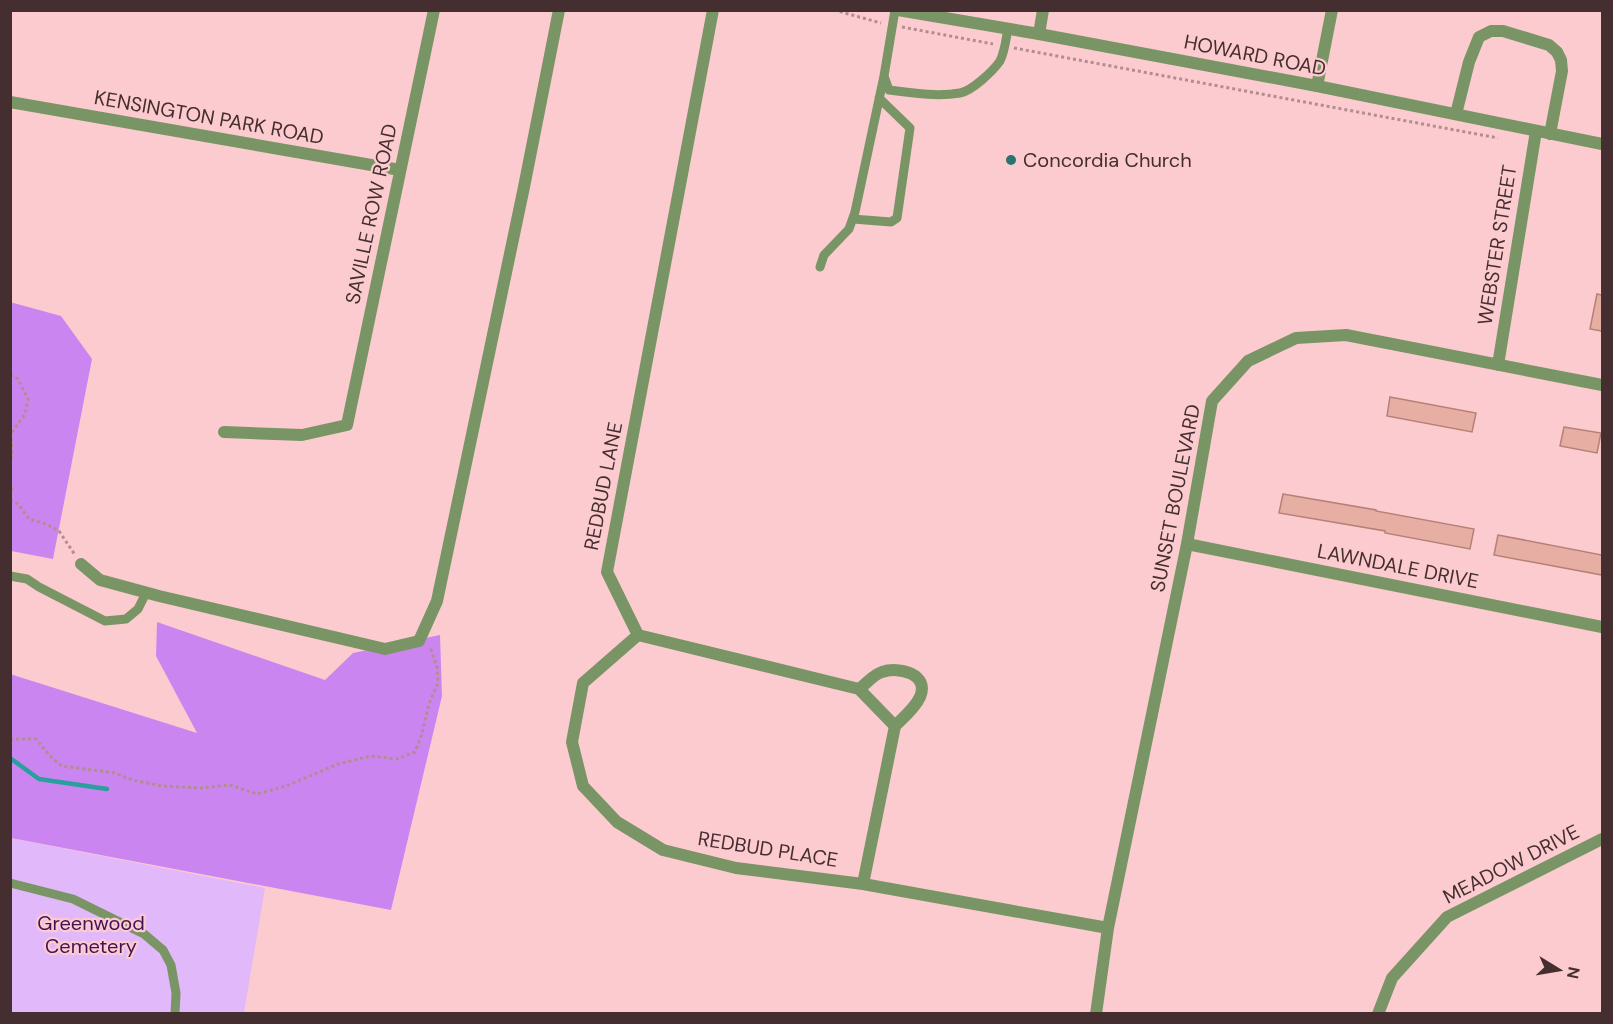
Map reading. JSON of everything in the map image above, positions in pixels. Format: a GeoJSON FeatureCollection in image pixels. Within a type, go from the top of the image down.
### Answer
{"type":"FeatureCollection","features":[{"type":"Feature","properties":{"kind":"street","name":"SAVILLE ROW ROAD"},"geometry":{"type":"LineString","coordinates":[[224,432],[302,435],[347,425],[434,10]]}},
{"type":"Feature","properties":{"kind":"street"},"geometry":{"type":"LineString","coordinates":[[81,564],[100,580],[146,593],[385,649],[419,641],[436,601],[559,10]]}},
{"type":"Feature","properties":{"kind":"street","name":"REDBUD LANE"},"geometry":{"type":"LineString","coordinates":[[638,635],[607,572],[713,10]]}},
{"type":"Feature","properties":{"kind":"street","name":"HOWARD ROAD"},"geometry":{"type":"LineString","coordinates":[[897,10],[1008,28],[1317,86],[1602,144]]}},
{"type":"Feature","properties":{"kind":"street"},"geometry":{"type":"LineString","coordinates":[[1039,34],[1044,10]]}},
{"type":"Feature","properties":{"kind":"street"},"geometry":{"type":"LineString","coordinates":[[1317,86],[1332,10]]}},
{"type":"Feature","properties":{"kind":"street"},"geometry":{"type":"LineString","coordinates":[[1456,114],[1469,62],[1479,37],[1491,31],[1503,31],[1549,45],[1557,52],[1561,60],[1562,71],[1550,134]]}},
{"type":"Feature","properties":{"kind":"street","name":"KENSINGTON PARK ROAD"},"geometry":{"type":"LineString","coordinates":[[10,102],[400,170]]}},
{"type":"Feature","properties":{"kind":"street","name":"WEBSTER STREET"},"geometry":{"type":"LineString","coordinates":[[1498,365],[1536,131]]}},
{"type":"Feature","properties":{"kind":"street","name":"SUNSET BOULEVARD"},"geometry":{"type":"LineString","coordinates":[[1096,1014],[1108,928],[1187,544],[1212,401],[1248,361],[1296,338],[1346,335],[1602,385]]}},
{"type":"Feature","properties":{"kind":"street","name":"LAWNDALE DRIVE"},"geometry":{"type":"LineString","coordinates":[[1187,544],[1602,627]]}},
{"type":"Feature","properties":{"kind":"street"},"geometry":{"type":"LineString","coordinates":[[638,635],[859,689],[895,726]]}},
{"type":"Feature","properties":{"kind":"street","name":"REDBUD PLACE"},"geometry":{"type":"LineString","coordinates":[[638,635],[583,683],[572,742],[583,786],[617,822],[663,850],[736,868],[863,884],[1108,928]]}},
{"type":"Feature","properties":{"kind":"street"},"geometry":{"type":"LineString","coordinates":[[859,689],[881,672],[903,669],[914,674],[921,685],[921,695],[895,726],[863,884]]}},
{"type":"Feature","properties":{"kind":"street","name":"MEADOW DRIVE"},"geometry":{"type":"LineString","coordinates":[[1378,1014],[1392,978],[1447,917],[1602,839]]}},
{"type":"Feature","properties":{"kind":"lane"},"geometry":{"type":"LineString","coordinates":[[820,267],[824,255],[849,229],[853,219],[884,76],[892,25],[897,10]]}},
{"type":"Feature","properties":{"kind":"lane"},"geometry":{"type":"LineString","coordinates":[[884,76],[889,90],[937,95],[963,93],[984,78],[1000,60],[1008,28]]}},
{"type":"Feature","properties":{"kind":"lane"},"geometry":{"type":"LineString","coordinates":[[853,219],[891,222],[897,218],[910,128],[879,98]]}},
{"type":"Feature","properties":{"kind":"lane"},"geometry":{"type":"LineString","coordinates":[[10,576],[27,579],[105,621],[126,619],[138,609],[146,593]]}},
{"type":"Feature","properties":{"kind":"lane"},"geometry":{"type":"LineString","coordinates":[[10,883],[74,899],[144,934],[163,950],[171,965],[176,993],[175,1014]]}},
{"type":"Feature","properties":{"kind":"path"},"geometry":{"type":"LineString","coordinates":[[834,10],[892,25],[1498,138]]}},
{"type":"Feature","properties":{"kind":"path"},"geometry":{"type":"LineString","coordinates":[[10,375],[18,379],[28,399],[25,414],[11,433],[10,465]]}},
{"type":"Feature","properties":{"kind":"path"},"geometry":{"type":"LineString","coordinates":[[10,482],[12,488],[10,498],[18,504],[29,519],[46,524],[58,531],[81,564]]}},
{"type":"Feature","properties":{"kind":"path"},"geometry":{"type":"LineString","coordinates":[[10,739],[36,740],[62,766],[115,773],[132,780],[162,786],[201,788],[230,785],[257,794],[286,786],[338,764],[371,756],[397,759],[415,752],[429,704],[438,684],[437,666],[428,641],[420,635]]}},
{"type":"Feature","properties":{"kind":"green space","name":"Greenwood Cemetery"},"geometry":{"type":"Polygon","coordinates":[[[10,838],[265,888],[244,1013],[11,1013],[10,838]]]}},
{"type":"Feature","properties":{"kind":"shaded area"},"geometry":{"type":"Polygon","coordinates":[[[10,302],[61,316],[92,359],[53,559],[11,551],[10,302]]]}},
{"type":"Feature","properties":{"kind":"shaded area"},"geometry":{"type":"Polygon","coordinates":[[[157,622],[325,680],[353,653],[440,635],[442,696],[391,910],[11,838],[10,674],[197,733],[156,656],[157,622]]]}},
{"type":"Feature","properties":{"kind":"building"},"geometry":{"type":"Polygon","coordinates":[[[1597,294],[1602,295],[1602,331],[1590,329],[1597,294]]]}},
{"type":"Feature","properties":{"kind":"building"},"geometry":{"type":"Polygon","coordinates":[[[1390,397],[1476,413],[1472,432],[1387,416],[1390,397]]]}},
{"type":"Feature","properties":{"kind":"building"},"geometry":{"type":"Polygon","coordinates":[[[1564,427],[1601,433],[1597,453],[1560,446],[1564,427]]]}},
{"type":"Feature","properties":{"kind":"building"},"geometry":{"type":"Polygon","coordinates":[[[1283,494],[1474,529],[1470,549],[1385,533],[1385,531],[1279,513],[1283,494]]]}},
{"type":"Feature","properties":{"kind":"building"},"geometry":{"type":"Polygon","coordinates":[[[1498,535],[1602,555],[1602,575],[1494,555],[1498,535]]]}},
{"type":"Feature","properties":{"kind":"waterway"},"geometry":{"type":"LineString","coordinates":[[10,758],[39,779],[107,789]]}},
{"type":"Feature","properties":{"kind":"place","name":"Concordia Church"},"geometry":{"type":"Point","coordinates":[1011,160]}}]}
